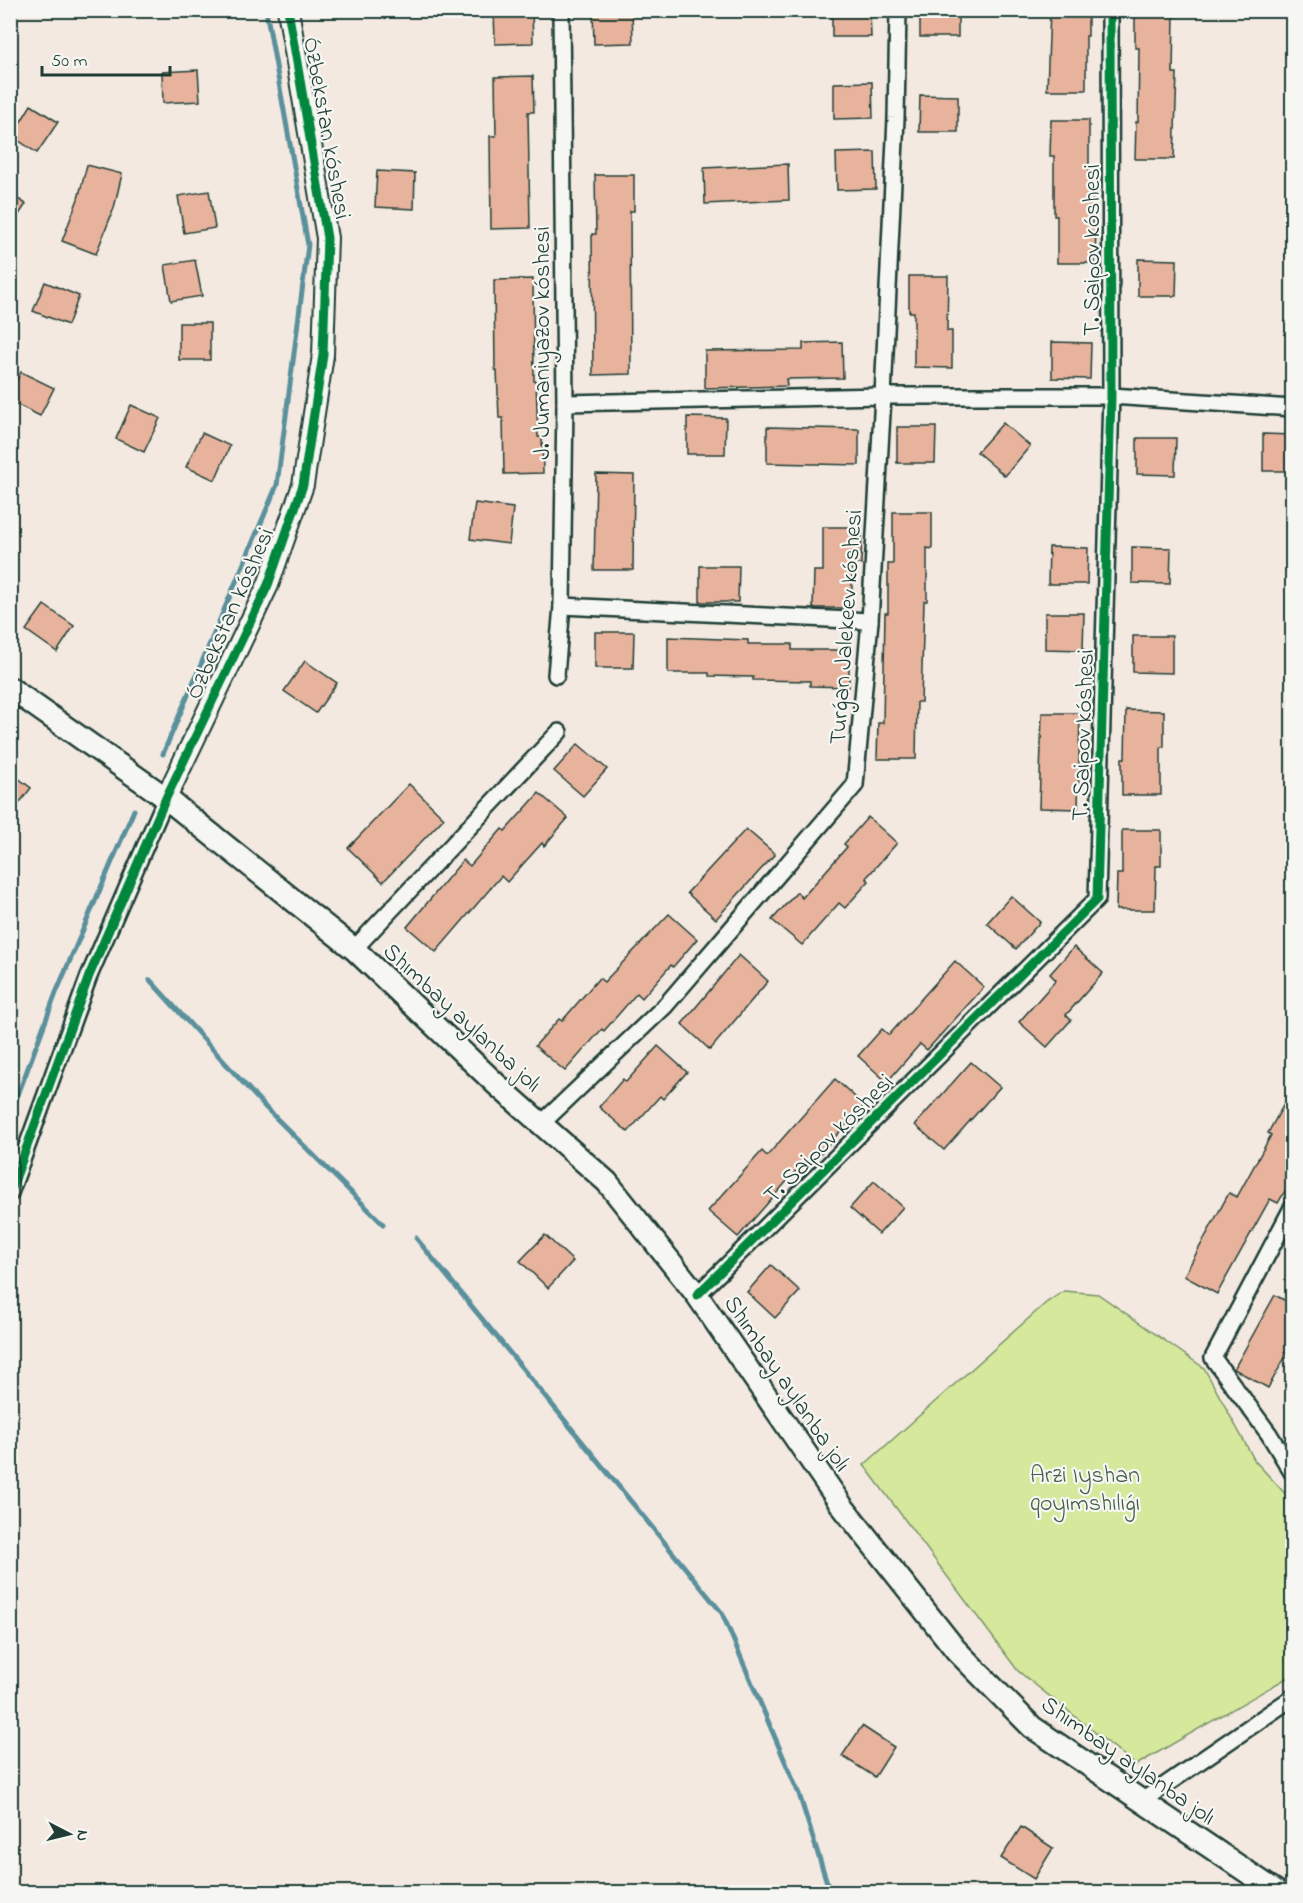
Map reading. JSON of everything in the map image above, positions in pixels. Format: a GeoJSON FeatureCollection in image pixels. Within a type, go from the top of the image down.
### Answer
{"type":"FeatureCollection","features":[{"type":"Feature","properties":{"kind":"main road","name":"Shımbay aylanba jolı"},"geometry":{"type":"LineString","coordinates":[[10,688],[166,798],[354,949],[496,1084],[607,1182],[697,1295],[842,1506],[956,1650],[1032,1727],[1277,1893]]}},
{"type":"Feature","properties":{"kind":"street","name":"Ózbekstan kóshesi"},"geometry":{"type":"LineString","coordinates":[[166,798],[268,585],[303,485],[324,355],[327,238],[288,10]]}},
{"type":"Feature","properties":{"kind":"street","name":"J. Jumaniyazov kóshesi"},"geometry":{"type":"LineString","coordinates":[[555,675],[562,606],[565,403],[561,10]]}},
{"type":"Feature","properties":{"kind":"street","name":"Turǵan Jalekeev kóshesi"},"geometry":{"type":"LineString","coordinates":[[541,1124],[665,1006],[855,784],[870,621],[883,396],[896,118],[898,10]]}},
{"type":"Feature","properties":{"kind":"street","name":"T. Saipov kóshesi"},"geometry":{"type":"LineString","coordinates":[[697,1295],[1097,899],[1111,396],[1110,10]]}},
{"type":"Feature","properties":{"kind":"street"},"geometry":{"type":"LineString","coordinates":[[565,403],[883,396],[1111,396],[1293,408]]}},
{"type":"Feature","properties":{"kind":"street"},"geometry":{"type":"LineString","coordinates":[[562,606],[870,621]]}},
{"type":"Feature","properties":{"kind":"street"},"geometry":{"type":"LineString","coordinates":[[354,949],[559,732]]}},
{"type":"Feature","properties":{"kind":"street"},"geometry":{"type":"LineString","coordinates":[[10,1192],[89,976],[166,798]]}},
{"type":"Feature","properties":{"kind":"street"},"geometry":{"type":"LineString","coordinates":[[1293,1208],[1213,1358],[1269,1434],[1293,1472]]}},
{"type":"Feature","properties":{"kind":"street"},"geometry":{"type":"LineString","coordinates":[[1142,1801],[1293,1698]]}},
{"type":"Feature","properties":{"kind":"green space","name":"Arzi Iyshan qoyımshılıǵı"},"geometry":{"type":"Polygon","coordinates":[[[1064,1291],[1098,1294],[1204,1368],[1255,1461],[1292,1501],[1292,1675],[1136,1765],[1018,1671],[864,1465],[1047,1302],[1064,1291]]]}},
{"type":"Feature","properties":{"kind":"building"},"geometry":{"type":"Polygon","coordinates":[[[494,10],[532,10],[533,43],[495,44],[494,10]]]}},
{"type":"Feature","properties":{"kind":"building"},"geometry":{"type":"Polygon","coordinates":[[[593,10],[632,10],[633,43],[594,44],[593,10]]]}},
{"type":"Feature","properties":{"kind":"building"},"geometry":{"type":"Polygon","coordinates":[[[832,10],[870,10],[871,37],[832,37],[832,10]]]}},
{"type":"Feature","properties":{"kind":"building"},"geometry":{"type":"Polygon","coordinates":[[[920,10],[958,10],[958,37],[920,37],[920,10]]]}},
{"type":"Feature","properties":{"kind":"building"},"geometry":{"type":"Polygon","coordinates":[[[1050,10],[1088,10],[1086,90],[1047,90],[1050,10]]]}},
{"type":"Feature","properties":{"kind":"building"},"geometry":{"type":"Polygon","coordinates":[[[1135,12],[1174,12],[1173,73],[1177,73],[1174,159],[1135,159],[1139,48],[1135,48],[1135,12]]]}},
{"type":"Feature","properties":{"kind":"building"},"geometry":{"type":"Polygon","coordinates":[[[198,70],[200,101],[163,103],[162,72],[198,70]]]}},
{"type":"Feature","properties":{"kind":"building"},"geometry":{"type":"Polygon","coordinates":[[[533,76],[534,112],[528,112],[530,228],[491,229],[490,136],[496,136],[495,77],[533,76]]]}},
{"type":"Feature","properties":{"kind":"building"},"geometry":{"type":"Polygon","coordinates":[[[872,82],[873,118],[834,119],[834,83],[872,82]]]}},
{"type":"Feature","properties":{"kind":"building"},"geometry":{"type":"Polygon","coordinates":[[[920,95],[958,96],[958,132],[919,132],[920,95]]]}},
{"type":"Feature","properties":{"kind":"building"},"geometry":{"type":"Polygon","coordinates":[[[31,105],[58,122],[37,153],[12,136],[31,105]]]}},
{"type":"Feature","properties":{"kind":"building"},"geometry":{"type":"Polygon","coordinates":[[[1051,120],[1089,120],[1089,180],[1093,180],[1092,227],[1096,227],[1095,263],[1057,263],[1054,156],[1050,156],[1051,120]]]}},
{"type":"Feature","properties":{"kind":"building"},"geometry":{"type":"Polygon","coordinates":[[[875,152],[876,189],[837,190],[836,153],[875,152]]]}},
{"type":"Feature","properties":{"kind":"building"},"geometry":{"type":"Polygon","coordinates":[[[788,164],[789,200],[705,204],[704,168],[788,164]]]}},
{"type":"Feature","properties":{"kind":"building"},"geometry":{"type":"Polygon","coordinates":[[[87,165],[122,174],[114,208],[96,254],[62,241],[78,199],[87,165]]]}},
{"type":"Feature","properties":{"kind":"building"},"geometry":{"type":"Polygon","coordinates":[[[377,171],[415,173],[414,209],[375,207],[377,171]]]}},
{"type":"Feature","properties":{"kind":"building"},"geometry":{"type":"Polygon","coordinates":[[[595,175],[634,175],[634,211],[630,211],[631,374],[593,375],[592,234],[596,234],[595,175]]]}},
{"type":"Feature","properties":{"kind":"building"},"geometry":{"type":"Polygon","coordinates":[[[209,191],[215,228],[184,233],[178,196],[209,191]]]}},
{"type":"Feature","properties":{"kind":"building"},"geometry":{"type":"Polygon","coordinates":[[[10,194],[26,204],[10,228],[10,194]]]}},
{"type":"Feature","properties":{"kind":"building"},"geometry":{"type":"Polygon","coordinates":[[[1138,259],[1177,260],[1176,296],[1138,296],[1138,259]]]}},
{"type":"Feature","properties":{"kind":"building"},"geometry":{"type":"Polygon","coordinates":[[[195,260],[202,296],[171,301],[165,265],[195,260]]]}},
{"type":"Feature","properties":{"kind":"building"},"geometry":{"type":"Polygon","coordinates":[[[909,276],[948,276],[947,331],[952,331],[952,368],[914,367],[914,312],[909,312],[909,276]]]}},
{"type":"Feature","properties":{"kind":"building"},"geometry":{"type":"Polygon","coordinates":[[[533,279],[534,381],[536,381],[538,437],[542,437],[543,473],[504,474],[503,418],[499,418],[497,370],[495,370],[494,280],[533,279]]]}},
{"type":"Feature","properties":{"kind":"building"},"geometry":{"type":"Polygon","coordinates":[[[45,282],[79,296],[68,325],[33,311],[45,282]]]}},
{"type":"Feature","properties":{"kind":"building"},"geometry":{"type":"Polygon","coordinates":[[[179,323],[210,323],[210,360],[179,360],[179,323]]]}},
{"type":"Feature","properties":{"kind":"building"},"geometry":{"type":"Polygon","coordinates":[[[842,342],[843,378],[786,379],[787,386],[705,388],[705,351],[803,350],[803,343],[842,342]]]}},
{"type":"Feature","properties":{"kind":"building"},"geometry":{"type":"Polygon","coordinates":[[[1052,342],[1091,343],[1090,379],[1052,378],[1052,342]]]}},
{"type":"Feature","properties":{"kind":"building"},"geometry":{"type":"Polygon","coordinates":[[[21,372],[54,388],[40,416],[10,401],[10,393],[21,372]]]}},
{"type":"Feature","properties":{"kind":"building"},"geometry":{"type":"Polygon","coordinates":[[[131,405],[160,418],[144,452],[116,439],[131,405]]]}},
{"type":"Feature","properties":{"kind":"building"},"geometry":{"type":"Polygon","coordinates":[[[687,417],[726,418],[725,454],[687,454],[687,417]]]}},
{"type":"Feature","properties":{"kind":"building"},"geometry":{"type":"Polygon","coordinates":[[[1003,423],[1030,446],[1005,476],[977,452],[1003,423]]]}},
{"type":"Feature","properties":{"kind":"building"},"geometry":{"type":"Polygon","coordinates":[[[767,427],[859,429],[859,465],[767,463],[767,427]]]}},
{"type":"Feature","properties":{"kind":"building"},"geometry":{"type":"Polygon","coordinates":[[[897,427],[936,427],[935,463],[897,463],[897,427]]]}},
{"type":"Feature","properties":{"kind":"building"},"geometry":{"type":"Polygon","coordinates":[[[202,433],[230,446],[215,480],[186,467],[202,433]]]}},
{"type":"Feature","properties":{"kind":"building"},"geometry":{"type":"Polygon","coordinates":[[[1263,434],[1293,435],[1293,471],[1263,471],[1263,434]]]}},
{"type":"Feature","properties":{"kind":"building"},"geometry":{"type":"Polygon","coordinates":[[[1137,438],[1176,438],[1175,475],[1137,474],[1137,438]]]}},
{"type":"Feature","properties":{"kind":"building"},"geometry":{"type":"Polygon","coordinates":[[[596,474],[634,475],[633,570],[594,570],[596,474]]]}},
{"type":"Feature","properties":{"kind":"building"},"geometry":{"type":"Polygon","coordinates":[[[475,503],[513,508],[509,544],[470,539],[475,503]]]}},
{"type":"Feature","properties":{"kind":"building"},"geometry":{"type":"Polygon","coordinates":[[[893,512],[932,512],[932,549],[927,548],[927,601],[924,601],[921,702],[917,702],[916,759],[877,759],[878,723],[883,723],[885,613],[888,613],[888,564],[893,564],[893,512]]]}},
{"type":"Feature","properties":{"kind":"building"},"geometry":{"type":"Polygon","coordinates":[[[823,527],[862,527],[861,564],[852,564],[852,608],[813,608],[814,571],[823,571],[823,527]]]}},
{"type":"Feature","properties":{"kind":"building"},"geometry":{"type":"Polygon","coordinates":[[[1049,547],[1088,548],[1087,584],[1048,584],[1049,547]]]}},
{"type":"Feature","properties":{"kind":"building"},"geometry":{"type":"Polygon","coordinates":[[[1132,547],[1171,548],[1170,584],[1132,583],[1132,547]]]}},
{"type":"Feature","properties":{"kind":"building"},"geometry":{"type":"Polygon","coordinates":[[[700,566],[739,566],[738,602],[700,602],[700,566]]]}},
{"type":"Feature","properties":{"kind":"building"},"geometry":{"type":"Polygon","coordinates":[[[44,605],[74,626],[57,652],[26,630],[44,605]]]}},
{"type":"Feature","properties":{"kind":"building"},"geometry":{"type":"Polygon","coordinates":[[[1045,613],[1084,613],[1083,650],[1045,649],[1045,613]]]}},
{"type":"Feature","properties":{"kind":"building"},"geometry":{"type":"Polygon","coordinates":[[[595,632],[634,632],[633,668],[595,668],[595,632]]]}},
{"type":"Feature","properties":{"kind":"building"},"geometry":{"type":"Polygon","coordinates":[[[1133,636],[1172,636],[1172,673],[1133,672],[1133,636]]]}},
{"type":"Feature","properties":{"kind":"building"},"geometry":{"type":"Polygon","coordinates":[[[668,637],[748,640],[748,644],[792,644],[792,650],[849,650],[849,687],[810,686],[810,681],[753,680],[753,677],[709,676],[709,673],[668,673],[668,637]]]}},
{"type":"Feature","properties":{"kind":"building"},"geometry":{"type":"Polygon","coordinates":[[[305,661],[337,683],[316,713],[284,691],[305,661]]]}},
{"type":"Feature","properties":{"kind":"building"},"geometry":{"type":"Polygon","coordinates":[[[1126,710],[1164,711],[1161,795],[1122,795],[1126,710]]]}},
{"type":"Feature","properties":{"kind":"building"},"geometry":{"type":"Polygon","coordinates":[[[1042,713],[1080,713],[1078,809],[1039,808],[1042,713]]]}},
{"type":"Feature","properties":{"kind":"building"},"geometry":{"type":"Polygon","coordinates":[[[578,744],[607,769],[583,796],[554,771],[578,744]]]}},
{"type":"Feature","properties":{"kind":"building"},"geometry":{"type":"Polygon","coordinates":[[[18,778],[31,788],[10,815],[10,787],[18,778]]]}},
{"type":"Feature","properties":{"kind":"building"},"geometry":{"type":"Polygon","coordinates":[[[409,784],[444,818],[383,882],[348,848],[409,784]]]}},
{"type":"Feature","properties":{"kind":"building"},"geometry":{"type":"Polygon","coordinates":[[[539,793],[568,818],[544,846],[542,843],[507,882],[501,876],[436,952],[407,927],[463,860],[470,866],[502,829],[505,831],[539,793]]]}},
{"type":"Feature","properties":{"kind":"building"},"geometry":{"type":"Polygon","coordinates":[[[868,817],[897,843],[866,878],[869,881],[845,908],[839,903],[802,945],[772,920],[797,892],[802,898],[847,847],[844,844],[868,817]]]}},
{"type":"Feature","properties":{"kind":"building"},"geometry":{"type":"Polygon","coordinates":[[[746,829],[775,854],[716,919],[687,893],[746,829]]]}},
{"type":"Feature","properties":{"kind":"building"},"geometry":{"type":"Polygon","coordinates":[[[1122,830],[1161,830],[1161,866],[1156,866],[1155,910],[1116,910],[1117,874],[1122,874],[1122,830]]]}},
{"type":"Feature","properties":{"kind":"building"},"geometry":{"type":"Polygon","coordinates":[[[1011,896],[1040,922],[1016,949],[987,923],[1011,896]]]}},
{"type":"Feature","properties":{"kind":"building"},"geometry":{"type":"Polygon","coordinates":[[[669,914],[697,939],[642,998],[637,993],[565,1071],[535,1046],[559,1019],[562,1021],[599,978],[604,982],[669,914]]]}},
{"type":"Feature","properties":{"kind":"building"},"geometry":{"type":"Polygon","coordinates":[[[1074,947],[1103,973],[1066,1015],[1071,1020],[1047,1047],[1019,1022],[1056,980],[1050,974],[1074,947]]]}},
{"type":"Feature","properties":{"kind":"building"},"geometry":{"type":"Polygon","coordinates":[[[739,955],[768,981],[710,1050],[682,1024],[739,955]]]}},
{"type":"Feature","properties":{"kind":"building"},"geometry":{"type":"Polygon","coordinates":[[[955,961],[984,987],[927,1050],[920,1044],[887,1082],[858,1056],[882,1029],[889,1035],[955,961]]]}},
{"type":"Feature","properties":{"kind":"building"},"geometry":{"type":"Polygon","coordinates":[[[658,1046],[687,1072],[663,1099],[660,1096],[628,1132],[599,1107],[623,1079],[626,1082],[658,1046]]]}},
{"type":"Feature","properties":{"kind":"building"},"geometry":{"type":"Polygon","coordinates":[[[971,1062],[1000,1087],[944,1150],[915,1125],[971,1062]]]}},
{"type":"Feature","properties":{"kind":"building"},"geometry":{"type":"Polygon","coordinates":[[[835,1079],[864,1105],[807,1168],[802,1164],[738,1237],[708,1211],[762,1151],[767,1156],[835,1079]]]}},
{"type":"Feature","properties":{"kind":"building"},"geometry":{"type":"Polygon","coordinates":[[[1293,1088],[1293,1177],[1278,1203],[1270,1199],[1217,1294],[1184,1276],[1229,1193],[1237,1197],[1271,1135],[1268,1133],[1293,1088]]]}},
{"type":"Feature","properties":{"kind":"building"},"geometry":{"type":"Polygon","coordinates":[[[874,1181],[903,1207],[879,1234],[850,1208],[874,1181]]]}},
{"type":"Feature","properties":{"kind":"building"},"geometry":{"type":"Polygon","coordinates":[[[545,1235],[573,1261],[548,1288],[520,1261],[545,1235]]]}},
{"type":"Feature","properties":{"kind":"building"},"geometry":{"type":"Polygon","coordinates":[[[771,1265],[800,1291],[775,1318],[747,1292],[771,1265]]]}},
{"type":"Feature","properties":{"kind":"building"},"geometry":{"type":"Polygon","coordinates":[[[1275,1295],[1293,1305],[1293,1343],[1268,1388],[1234,1369],[1275,1295]]]}},
{"type":"Feature","properties":{"kind":"building"},"geometry":{"type":"Polygon","coordinates":[[[862,1726],[894,1747],[875,1777],[842,1756],[862,1726]]]}},
{"type":"Feature","properties":{"kind":"building"},"geometry":{"type":"Polygon","coordinates":[[[1021,1827],[1053,1848],[1034,1879],[1001,1858],[1021,1827]]]}},
{"type":"Feature","properties":{"kind":"waterway"},"geometry":{"type":"LineString","coordinates":[[163,754],[277,485],[308,245],[266,10]]}},
{"type":"Feature","properties":{"kind":"waterway"},"geometry":{"type":"LineString","coordinates":[[10,1116],[56,993],[134,810]]}},
{"type":"Feature","properties":{"kind":"waterway"},"geometry":{"type":"LineString","coordinates":[[150,980],[266,1108],[383,1224]]}},
{"type":"Feature","properties":{"kind":"waterway"},"geometry":{"type":"LineString","coordinates":[[416,1238],[722,1613],[799,1794],[830,1892]]}},
{"type":"Feature","properties":{"kind":"cycle path"},"geometry":{"type":"LineString","coordinates":[[10,1193],[89,976],[166,798],[268,585],[303,485],[323,355],[327,238],[288,10]]}},
{"type":"Feature","properties":{"kind":"cycle path"},"geometry":{"type":"LineString","coordinates":[[697,1295],[1097,899],[1111,396],[1110,10]]}}]}
